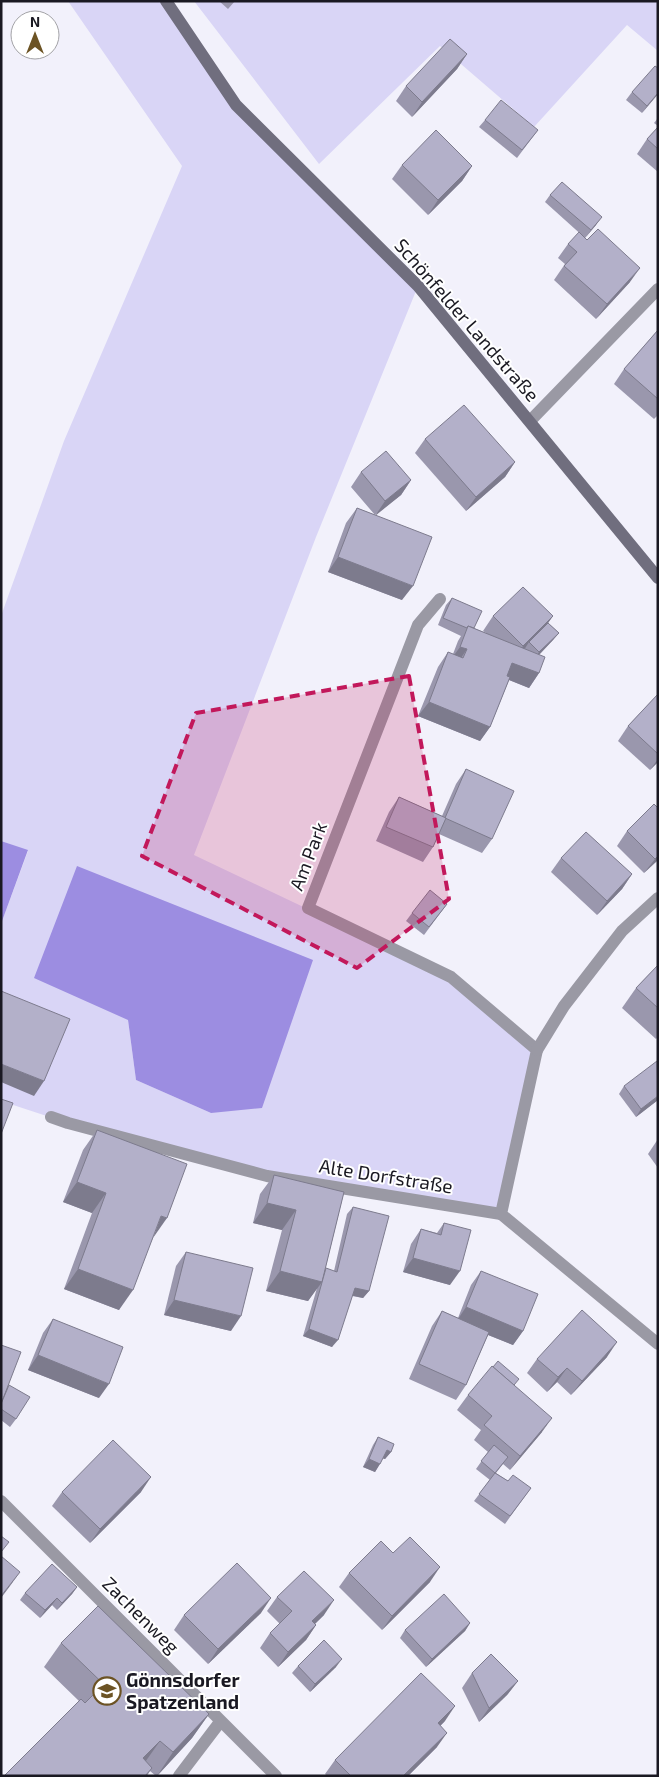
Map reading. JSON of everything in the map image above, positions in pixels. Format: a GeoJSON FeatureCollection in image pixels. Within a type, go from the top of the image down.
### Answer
{"type":"FeatureCollection","features":[{"type":"Feature","properties":{"kind":"street","name":"Schönfelder Landstraße"},"geometry":{"type":"LineString","coordinates":[[166,1],[236,105],[418,286],[658,578]]}},
{"type":"Feature","properties":{"kind":"street"},"geometry":{"type":"LineString","coordinates":[[530,421],[658,289]]}},
{"type":"Feature","properties":{"kind":"street","name":"Am Park"},"geometry":{"type":"LineString","coordinates":[[440,599],[418,625],[308,908],[451,977],[537,1050]]}},
{"type":"Feature","properties":{"kind":"street"},"geometry":{"type":"LineString","coordinates":[[658,898],[622,931],[564,1006],[537,1050],[501,1214],[658,1344]]}},
{"type":"Feature","properties":{"kind":"street","name":"Alte Dorfstraße"},"geometry":{"type":"LineString","coordinates":[[51,1117],[267,1176],[501,1214]]}},
{"type":"Feature","properties":{"kind":"street","name":"Zachenweg"},"geometry":{"type":"LineString","coordinates":[[1,1501],[276,1776]]}},
{"type":"Feature","properties":{"kind":"street"},"geometry":{"type":"LineString","coordinates":[[178,1776],[220,1722]]}},
{"type":"Feature","properties":{"kind":"highlighted area"},"geometry":{"type":"Polygon","coordinates":[[[409,676],[449,899],[357,968],[142,856],[196,713],[409,676]]]}},
{"type":"Feature","properties":{"kind":"shaded area"},"geometry":{"type":"Polygon","coordinates":[[[68,1],[166,1],[236,105],[418,286],[316,537],[194,855],[451,977],[537,1050],[501,1214],[267,1176],[68,1123],[1,1101],[1,924],[28,851],[1,841],[1,616],[64,441],[182,166],[68,1]],[[128,1020],[136,1080],[211,1113],[128,1020]]]}},
{"type":"Feature","properties":{"kind":"shaded area"},"geometry":{"type":"Polygon","coordinates":[[[194,1],[658,1],[658,51],[627,25],[534,127],[440,46],[319,164],[194,1]]]}},
{"type":"Feature","properties":{"kind":"shaded area"},"geometry":{"type":"Polygon","coordinates":[[[1,841],[28,850],[1,924],[1,841]]]}},
{"type":"Feature","properties":{"kind":"shaded area"},"geometry":{"type":"Polygon","coordinates":[[[77,866],[313,960],[262,1108],[211,1113],[136,1080],[128,1020],[34,978],[77,866]]]}},
{"type":"Feature","properties":{"kind":"building"},"geometry":{"type":"Polygon","coordinates":[[[450,39],[467,54],[422,102],[406,86],[450,39]]]}},
{"type":"Feature","properties":{"kind":"building"},"geometry":{"type":"Polygon","coordinates":[[[655,66],[658,68],[658,93],[647,106],[632,92],[655,66]]]}},
{"type":"Feature","properties":{"kind":"building"},"geometry":{"type":"Polygon","coordinates":[[[501,100],[538,130],[522,150],[485,120],[501,100]]]}},
{"type":"Feature","properties":{"kind":"building"},"geometry":{"type":"Polygon","coordinates":[[[658,127],[658,149],[647,139],[658,127]]]}},
{"type":"Feature","properties":{"kind":"building"},"geometry":{"type":"Polygon","coordinates":[[[436,130],[472,166],[438,200],[402,165],[436,130]]]}},
{"type":"Feature","properties":{"kind":"building"},"geometry":{"type":"Polygon","coordinates":[[[562,182],[602,217],[591,230],[550,195],[562,182]]]}},
{"type":"Feature","properties":{"kind":"building"},"geometry":{"type":"Polygon","coordinates":[[[598,229],[640,268],[607,304],[564,266],[577,252],[568,244],[579,232],[587,240],[598,229]]]}},
{"type":"Feature","properties":{"kind":"building"},"geometry":{"type":"Polygon","coordinates":[[[658,330],[658,399],[624,369],[658,330]]]}},
{"type":"Feature","properties":{"kind":"building"},"geometry":{"type":"Polygon","coordinates":[[[464,405],[515,462],[476,497],[425,439],[464,405]]]}},
{"type":"Feature","properties":{"kind":"building"},"geometry":{"type":"Polygon","coordinates":[[[386,451],[411,480],[385,501],[361,472],[386,451]]]}},
{"type":"Feature","properties":{"kind":"building"},"geometry":{"type":"Polygon","coordinates":[[[357,508],[432,537],[413,586],[338,557],[357,508]]]}},
{"type":"Feature","properties":{"kind":"building"},"geometry":{"type":"Polygon","coordinates":[[[523,587],[553,616],[523,646],[493,616],[523,587]]]}},
{"type":"Feature","properties":{"kind":"building"},"geometry":{"type":"Polygon","coordinates":[[[452,598],[482,611],[474,628],[468,626],[467,628],[443,618],[452,598]]]}},
{"type":"Feature","properties":{"kind":"building"},"geometry":{"type":"Polygon","coordinates":[[[548,623],[559,633],[539,652],[529,642],[548,623]]]}},
{"type":"Feature","properties":{"kind":"building"},"geometry":{"type":"Polygon","coordinates":[[[468,626],[545,657],[539,673],[512,663],[507,676],[510,677],[490,727],[429,702],[448,652],[463,658],[467,649],[460,647],[468,626]]]}},
{"type":"Feature","properties":{"kind":"building"},"geometry":{"type":"Polygon","coordinates":[[[658,694],[658,754],[628,726],[658,694]]]}},
{"type":"Feature","properties":{"kind":"building"},"geometry":{"type":"Polygon","coordinates":[[[466,769],[514,791],[492,839],[445,818],[466,769]]]}},
{"type":"Feature","properties":{"kind":"building"},"geometry":{"type":"Polygon","coordinates":[[[399,797],[446,818],[433,847],[386,827],[399,797]]]}},
{"type":"Feature","properties":{"kind":"building"},"geometry":{"type":"Polygon","coordinates":[[[654,804],[658,808],[658,856],[655,859],[627,831],[654,804]]]}},
{"type":"Feature","properties":{"kind":"building"},"geometry":{"type":"Polygon","coordinates":[[[586,832],[632,874],[607,901],[561,858],[586,832]]]}},
{"type":"Feature","properties":{"kind":"building"},"geometry":{"type":"Polygon","coordinates":[[[430,890],[447,904],[429,927],[412,913],[430,890]]]}},
{"type":"Feature","properties":{"kind":"building"},"geometry":{"type":"Polygon","coordinates":[[[658,965],[658,1008],[636,988],[658,965]]]}},
{"type":"Feature","properties":{"kind":"building"},"geometry":{"type":"Polygon","coordinates":[[[1,991],[70,1019],[44,1081],[1,1064],[1,991]]]}},
{"type":"Feature","properties":{"kind":"building"},"geometry":{"type":"Polygon","coordinates":[[[657,1061],[658,1096],[641,1109],[624,1086],[657,1061]]]}},
{"type":"Feature","properties":{"kind":"building"},"geometry":{"type":"Polygon","coordinates":[[[1,1099],[13,1103],[1,1134],[1,1099]]]}},
{"type":"Feature","properties":{"kind":"building"},"geometry":{"type":"Polygon","coordinates":[[[97,1130],[187,1164],[167,1218],[161,1216],[133,1290],[78,1269],[106,1193],[77,1182],[97,1130]]]}},
{"type":"Feature","properties":{"kind":"building"},"geometry":{"type":"Polygon","coordinates":[[[274,1175],[344,1192],[322,1282],[280,1271],[296,1210],[267,1203],[274,1175]]]}},
{"type":"Feature","properties":{"kind":"building"},"geometry":{"type":"Polygon","coordinates":[[[353,1207],[389,1216],[369,1291],[355,1288],[338,1340],[309,1329],[326,1268],[337,1272],[353,1207]]]}},
{"type":"Feature","properties":{"kind":"building"},"geometry":{"type":"Polygon","coordinates":[[[444,1223],[471,1230],[460,1271],[413,1258],[421,1229],[441,1235],[444,1223]]]}},
{"type":"Feature","properties":{"kind":"building"},"geometry":{"type":"Polygon","coordinates":[[[186,1252],[253,1268],[241,1316],[174,1300],[186,1252]]]}},
{"type":"Feature","properties":{"kind":"building"},"geometry":{"type":"Polygon","coordinates":[[[481,1271],[538,1294],[523,1331],[466,1307],[481,1271]]]}},
{"type":"Feature","properties":{"kind":"building"},"geometry":{"type":"Polygon","coordinates":[[[582,1310],[617,1342],[582,1381],[567,1368],[558,1377],[537,1359],[582,1310]]]}},
{"type":"Feature","properties":{"kind":"building"},"geometry":{"type":"Polygon","coordinates":[[[442,1311],[489,1332],[466,1385],[419,1364],[442,1311]]]}},
{"type":"Feature","properties":{"kind":"building"},"geometry":{"type":"Polygon","coordinates":[[[53,1319],[123,1347],[109,1384],[38,1355],[53,1319]]]}},
{"type":"Feature","properties":{"kind":"building"},"geometry":{"type":"Polygon","coordinates":[[[1,1345],[21,1352],[1,1404],[1,1345]]]}},
{"type":"Feature","properties":{"kind":"building"},"geometry":{"type":"Polygon","coordinates":[[[498,1361],[519,1379],[514,1385],[493,1367],[498,1361]]]}},
{"type":"Feature","properties":{"kind":"building"},"geometry":{"type":"Polygon","coordinates":[[[492,1366],[552,1418],[520,1456],[484,1425],[492,1416],[468,1395],[492,1366]]]}},
{"type":"Feature","properties":{"kind":"building"},"geometry":{"type":"Polygon","coordinates":[[[9,1385],[30,1397],[16,1419],[1,1409],[1,1404],[9,1385]]]}},
{"type":"Feature","properties":{"kind":"building"},"geometry":{"type":"Polygon","coordinates":[[[378,1437],[394,1444],[391,1452],[387,1450],[380,1464],[369,1459],[378,1437]]]}},
{"type":"Feature","properties":{"kind":"building"},"geometry":{"type":"Polygon","coordinates":[[[113,1440],[151,1477],[100,1529],[62,1492],[113,1440]]]}},
{"type":"Feature","properties":{"kind":"building"},"geometry":{"type":"Polygon","coordinates":[[[494,1445],[508,1457],[495,1473],[481,1461],[494,1445]]]}},
{"type":"Feature","properties":{"kind":"building"},"geometry":{"type":"Polygon","coordinates":[[[495,1473],[508,1481],[513,1475],[531,1488],[510,1516],[479,1494],[495,1473]]]}},
{"type":"Feature","properties":{"kind":"building"},"geometry":{"type":"Polygon","coordinates":[[[1,1536],[9,1542],[1,1552],[1,1536]]]}},
{"type":"Feature","properties":{"kind":"building"},"geometry":{"type":"Polygon","coordinates":[[[410,1537],[440,1567],[392,1616],[349,1573],[381,1541],[393,1553],[410,1537]]]}},
{"type":"Feature","properties":{"kind":"building"},"geometry":{"type":"Polygon","coordinates":[[[1,1556],[20,1572],[1,1596],[1,1556]]]}},
{"type":"Feature","properties":{"kind":"building"},"geometry":{"type":"Polygon","coordinates":[[[237,1563],[271,1598],[218,1649],[184,1615],[237,1563]]]}},
{"type":"Feature","properties":{"kind":"building"},"geometry":{"type":"Polygon","coordinates":[[[52,1564],[77,1587],[62,1603],[57,1598],[45,1610],[25,1593],[52,1564]]]}},
{"type":"Feature","properties":{"kind":"building"},"geometry":{"type":"Polygon","coordinates":[[[304,1571],[334,1600],[312,1621],[316,1625],[288,1652],[270,1633],[292,1611],[277,1597],[304,1571]]]}},
{"type":"Feature","properties":{"kind":"building"},"geometry":{"type":"Polygon","coordinates":[[[444,1594],[470,1623],[432,1659],[405,1630],[444,1594]]]}},
{"type":"Feature","properties":{"kind":"building","name":"Gönnsdorfer Spatzenland"},"geometry":{"type":"Polygon","coordinates":[[[98,1606],[209,1714],[173,1752],[160,1741],[143,1758],[152,1768],[145,1776],[4,1776],[81,1699],[85,1703],[97,1691],[112,1705],[118,1698],[61,1643],[98,1606]]]}},
{"type":"Feature","properties":{"kind":"building"},"geometry":{"type":"Polygon","coordinates":[[[324,1640],[342,1659],[315,1684],[298,1666],[324,1640]]]}},
{"type":"Feature","properties":{"kind":"building"},"geometry":{"type":"Polygon","coordinates":[[[491,1654],[518,1681],[489,1708],[472,1673],[491,1654]]]}},
{"type":"Feature","properties":{"kind":"building"},"geometry":{"type":"Polygon","coordinates":[[[421,1673],[455,1706],[438,1723],[447,1733],[403,1776],[351,1776],[335,1760],[421,1673]]]}},
{"type":"Feature","properties":{"kind":"place","name":"Gönnsdorfer Spatzenland"},"geometry":{"type":"Point","coordinates":[107,1691]}}]}
